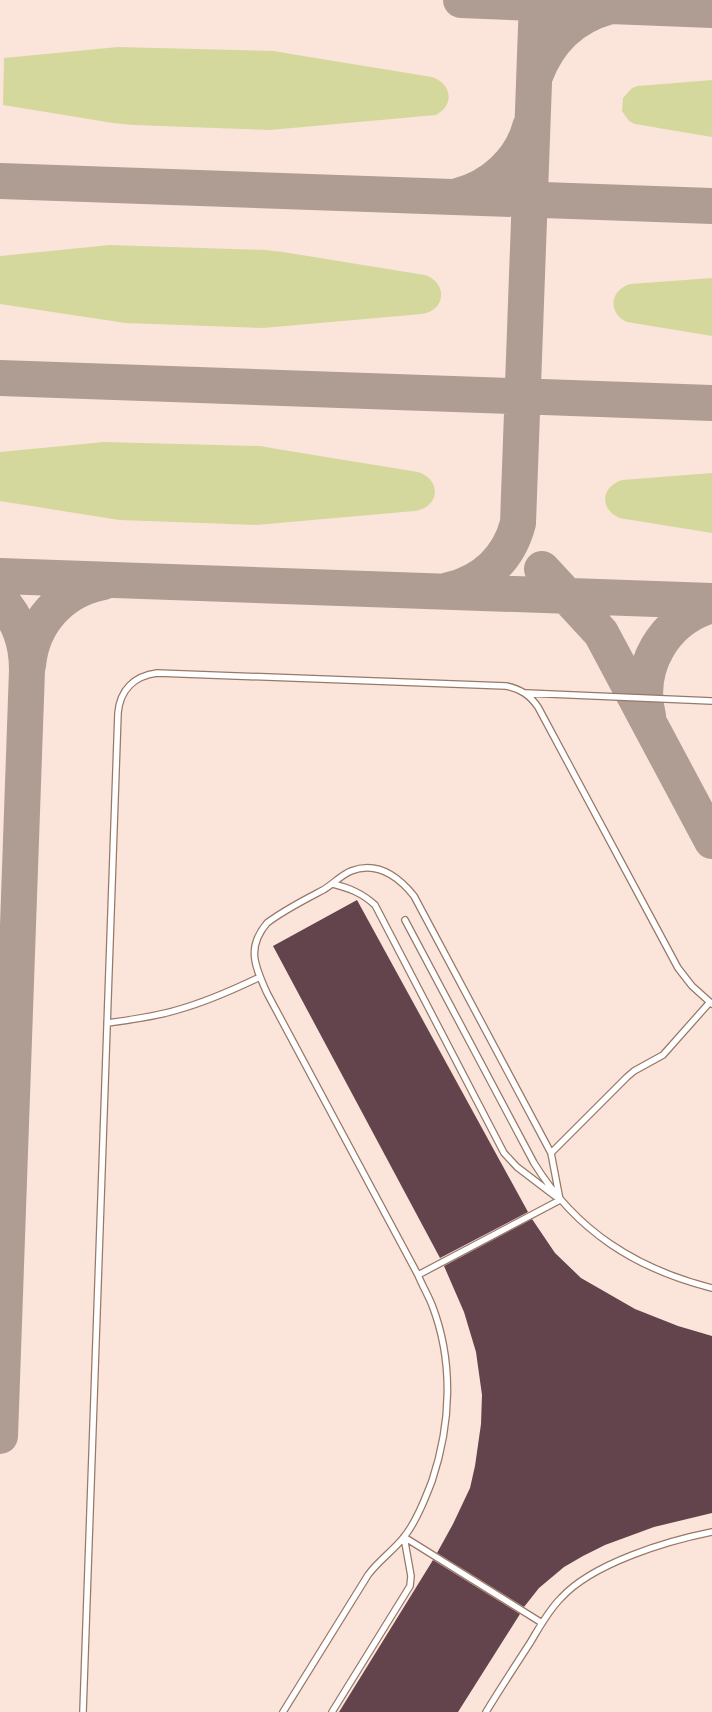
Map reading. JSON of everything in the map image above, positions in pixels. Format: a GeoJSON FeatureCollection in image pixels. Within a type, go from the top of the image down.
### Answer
{"type":"FeatureCollection","features":[{"type":"Feature","properties":{"kind":"lane"},"geometry":{"type":"LineString","coordinates":[[82,1712],[118,704],[122,694],[133,681],[148,674],[165,674],[506,686],[526,693],[712,701]]}},
{"type":"Feature","properties":{"kind":"lane"},"geometry":{"type":"LineString","coordinates":[[526,693],[538,707],[678,968],[692,986],[711,1003],[663,1055],[634,1071],[627,1077],[551,1153]]}},
{"type":"Feature","properties":{"kind":"lane"},"geometry":{"type":"LineString","coordinates":[[283,1712],[368,1575],[404,1537],[419,1512],[429,1488],[444,1438],[447,1416],[447,1371],[444,1347],[432,1305],[418,1275],[260,977],[254,958],[253,948],[261,930],[275,916],[333,884],[350,871],[364,868],[376,868],[398,878],[407,886],[418,903],[551,1153],[560,1200]]}},
{"type":"Feature","properties":{"kind":"lane"},"geometry":{"type":"LineString","coordinates":[[333,884],[356,891],[367,897],[375,905],[504,1153],[517,1167],[560,1200]]}},
{"type":"Feature","properties":{"kind":"lane"},"geometry":{"type":"LineString","coordinates":[[404,920],[534,1163],[560,1200],[586,1227],[624,1254],[671,1276],[712,1288]]}},
{"type":"Feature","properties":{"kind":"lane"},"geometry":{"type":"LineString","coordinates":[[107,1023],[177,1010],[224,994],[260,977]]}},
{"type":"Feature","properties":{"kind":"lane"},"geometry":{"type":"LineString","coordinates":[[418,1275],[560,1200]]}},
{"type":"Feature","properties":{"kind":"lane"},"geometry":{"type":"LineString","coordinates":[[486,1712],[542,1623],[561,1598],[578,1584],[619,1561],[662,1545],[712,1532]]}},
{"type":"Feature","properties":{"kind":"lane"},"geometry":{"type":"LineString","coordinates":[[404,1537],[542,1623]]}},
{"type":"Feature","properties":{"kind":"lane"},"geometry":{"type":"LineString","coordinates":[[332,1712],[410,1586],[411,1576],[404,1537]]}},
{"type":"Feature","properties":{"kind":"green space"},"geometry":{"type":"Polygon","coordinates":[[[118,47],[274,51],[432,77],[444,84],[449,95],[446,106],[436,115],[270,130],[133,125],[3,105],[4,58],[118,47]]]}},
{"type":"Feature","properties":{"kind":"green space"},"geometry":{"type":"Polygon","coordinates":[[[712,80],[712,137],[635,124],[629,121],[622,111],[623,98],[632,88],[638,86],[712,80]]]}},
{"type":"Feature","properties":{"kind":"green space"},"geometry":{"type":"Polygon","coordinates":[[[110,245],[266,250],[283,252],[425,275],[438,284],[441,296],[440,302],[436,307],[430,312],[422,314],[263,328],[125,323],[0,304],[0,256],[110,245]]]}},
{"type":"Feature","properties":{"kind":"green space"},"geometry":{"type":"Polygon","coordinates":[[[712,278],[712,336],[627,322],[616,313],[614,308],[615,297],[618,292],[623,287],[630,284],[712,278]]]}},
{"type":"Feature","properties":{"kind":"green space"},"geometry":{"type":"Polygon","coordinates":[[[104,442],[260,446],[418,472],[426,476],[431,481],[435,493],[429,504],[423,509],[415,511],[256,525],[119,520],[0,501],[0,452],[104,442]]]}},
{"type":"Feature","properties":{"kind":"green space"},"geometry":{"type":"Polygon","coordinates":[[[712,473],[712,533],[619,518],[608,509],[606,503],[605,498],[610,487],[622,480],[712,473]]]}},
{"type":"Feature","properties":{"kind":"building"},"geometry":{"type":"Polygon","coordinates":[[[357,900],[528,1212],[440,1258],[273,946],[357,900]]]}},
{"type":"Feature","properties":{"kind":"building"},"geometry":{"type":"Polygon","coordinates":[[[532,1219],[555,1253],[581,1278],[635,1309],[678,1326],[712,1336],[712,1513],[654,1527],[605,1545],[583,1556],[564,1567],[539,1588],[524,1607],[437,1553],[470,1488],[475,1466],[481,1424],[482,1395],[476,1352],[464,1312],[444,1266],[532,1219]]]}},
{"type":"Feature","properties":{"kind":"building"},"geometry":{"type":"Polygon","coordinates":[[[433,1560],[520,1614],[458,1712],[339,1712],[433,1560]]]}},
{"type":"Feature","properties":{"kind":"taxiway"},"geometry":{"type":"LineString","coordinates":[[461,0],[712,10]]}},
{"type":"Feature","properties":{"kind":"taxiway"},"geometry":{"type":"LineString","coordinates":[[449,590],[473,581],[484,575],[493,567],[508,547],[514,536],[518,523],[537,0]]}},
{"type":"Feature","properties":{"kind":"taxiway"},"geometry":{"type":"LineString","coordinates":[[535,76],[540,63],[554,41],[563,32],[583,17],[608,7]]}},
{"type":"Feature","properties":{"kind":"taxiway"},"geometry":{"type":"LineString","coordinates":[[458,196],[482,186],[503,171],[520,151],[530,127]]}},
{"type":"Feature","properties":{"kind":"taxiway"},"geometry":{"type":"LineString","coordinates":[[0,181],[712,206]]}},
{"type":"Feature","properties":{"kind":"taxiway"},"geometry":{"type":"LineString","coordinates":[[0,378],[712,403]]}},
{"type":"Feature","properties":{"kind":"taxiway"},"geometry":{"type":"LineString","coordinates":[[542,569],[601,633],[712,841]]}},
{"type":"Feature","properties":{"kind":"taxiway"},"geometry":{"type":"LineString","coordinates":[[0,576],[712,601]]}},
{"type":"Feature","properties":{"kind":"taxiway"},"geometry":{"type":"LineString","coordinates":[[28,665],[36,635],[42,622],[51,611],[74,592],[103,582]]}},
{"type":"Feature","properties":{"kind":"taxiway"},"geometry":{"type":"LineString","coordinates":[[0,599],[7,607],[21,632],[27,660],[0,1436]]}},
{"type":"Feature","properties":{"kind":"taxiway"},"geometry":{"type":"LineString","coordinates":[[648,716],[645,698],[646,680],[650,663],[658,647],[667,633],[680,621],[695,612],[712,605]]}}]}
